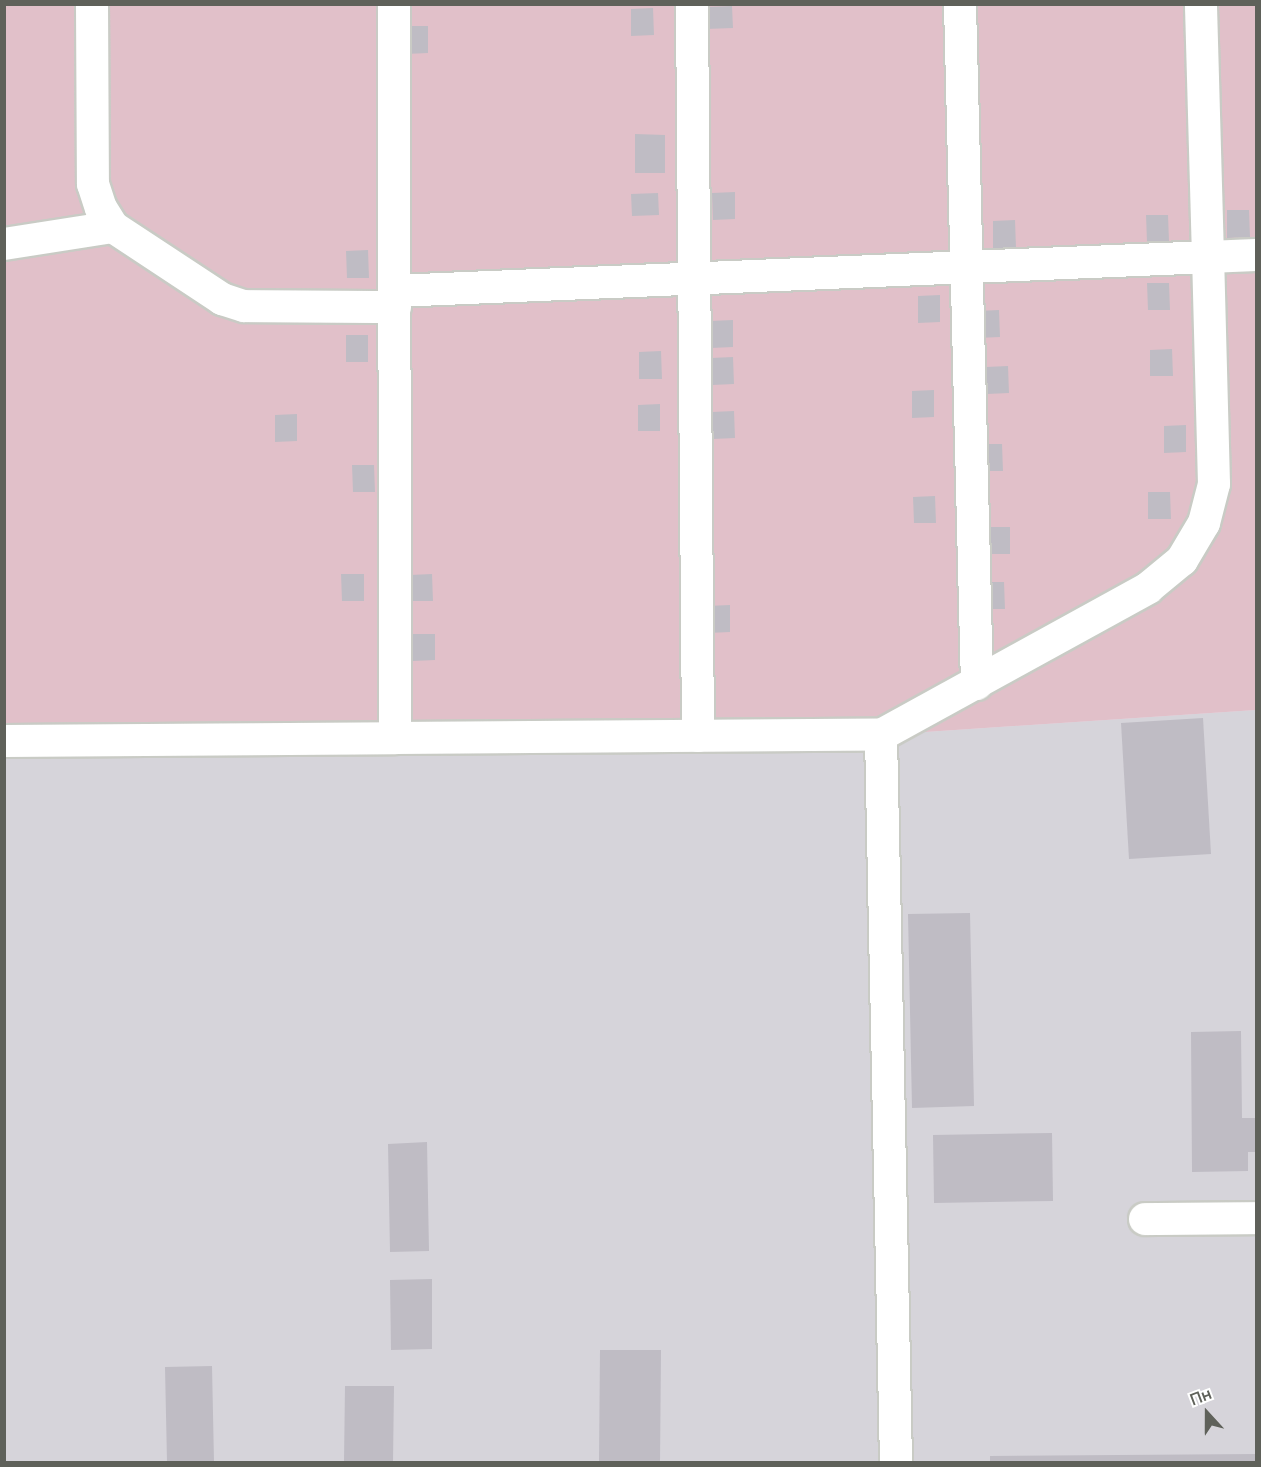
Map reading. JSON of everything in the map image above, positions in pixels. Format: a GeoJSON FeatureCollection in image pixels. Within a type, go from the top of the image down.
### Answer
{"type":"FeatureCollection","features":[{"type":"Feature","properties":{"kind":"street"},"geometry":{"type":"LineString","coordinates":[[92,4],[93,184],[100,208],[113,227],[222,299],[244,306],[395,299],[696,278],[1257,255]]}},
{"type":"Feature","properties":{"kind":"street"},"geometry":{"type":"LineString","coordinates":[[394,4],[395,738]]}},
{"type":"Feature","properties":{"kind":"street"},"geometry":{"type":"LineString","coordinates":[[692,4],[698,736]]}},
{"type":"Feature","properties":{"kind":"street"},"geometry":{"type":"LineString","coordinates":[[960,4],[977,684]]}},
{"type":"Feature","properties":{"kind":"street"},"geometry":{"type":"LineString","coordinates":[[4,741],[881,735],[977,684],[1166,576],[1195,543],[1214,484],[1202,4]]}},
{"type":"Feature","properties":{"kind":"street"},"geometry":{"type":"LineString","coordinates":[[4,244],[113,227]]}},
{"type":"Feature","properties":{"kind":"street"},"geometry":{"type":"LineString","coordinates":[[881,735],[896,1462]]}},
{"type":"Feature","properties":{"kind":"street"},"geometry":{"type":"LineString","coordinates":[[1145,1219],[1257,1218]]}},
{"type":"Feature","properties":{"kind":"shaded area"},"geometry":{"type":"Polygon","coordinates":[[[4,5],[1256,5],[1256,710],[881,735],[5,741],[4,5]]]}},
{"type":"Feature","properties":{"kind":"shaded area"},"geometry":{"type":"Polygon","coordinates":[[[1256,710],[1256,1462],[5,1462],[4,741],[881,735],[1256,710]]]}},
{"type":"Feature","properties":{"kind":"building"},"geometry":{"type":"Polygon","coordinates":[[[732,6],[733,28],[706,29],[705,7],[732,6]]]}},
{"type":"Feature","properties":{"kind":"building"},"geometry":{"type":"Polygon","coordinates":[[[653,8],[654,35],[631,36],[631,9],[653,8]]]}},
{"type":"Feature","properties":{"kind":"building"},"geometry":{"type":"Polygon","coordinates":[[[406,26],[428,26],[428,53],[406,54],[406,26]]]}},
{"type":"Feature","properties":{"kind":"building"},"geometry":{"type":"Polygon","coordinates":[[[635,134],[665,135],[665,173],[635,173],[635,134]]]}},
{"type":"Feature","properties":{"kind":"building"},"geometry":{"type":"Polygon","coordinates":[[[735,192],[735,219],[713,220],[712,193],[735,192]]]}},
{"type":"Feature","properties":{"kind":"building"},"geometry":{"type":"Polygon","coordinates":[[[658,193],[659,215],[632,216],[631,194],[658,193]]]}},
{"type":"Feature","properties":{"kind":"building"},"geometry":{"type":"Polygon","coordinates":[[[1227,210],[1249,210],[1250,237],[1227,238],[1227,210]]]}},
{"type":"Feature","properties":{"kind":"building"},"geometry":{"type":"Polygon","coordinates":[[[1146,215],[1168,215],[1169,241],[1147,242],[1146,215]]]}},
{"type":"Feature","properties":{"kind":"building"},"geometry":{"type":"Polygon","coordinates":[[[1015,220],[1016,248],[993,248],[993,221],[1015,220]]]}},
{"type":"Feature","properties":{"kind":"building"},"geometry":{"type":"Polygon","coordinates":[[[368,250],[369,278],[347,278],[346,251],[368,250]]]}},
{"type":"Feature","properties":{"kind":"building"},"geometry":{"type":"Polygon","coordinates":[[[1147,283],[1169,283],[1170,310],[1148,310],[1147,283]]]}},
{"type":"Feature","properties":{"kind":"building"},"geometry":{"type":"Polygon","coordinates":[[[940,295],[940,322],[918,323],[918,296],[940,295]]]}},
{"type":"Feature","properties":{"kind":"building"},"geometry":{"type":"Polygon","coordinates":[[[999,310],[1000,337],[977,338],[977,311],[999,310]]]}},
{"type":"Feature","properties":{"kind":"building"},"geometry":{"type":"Polygon","coordinates":[[[733,320],[733,347],[711,348],[710,321],[733,320]]]}},
{"type":"Feature","properties":{"kind":"building"},"geometry":{"type":"Polygon","coordinates":[[[346,335],[368,335],[368,362],[346,362],[346,335]]]}},
{"type":"Feature","properties":{"kind":"building"},"geometry":{"type":"Polygon","coordinates":[[[1172,349],[1173,376],[1150,376],[1150,350],[1172,349]]]}},
{"type":"Feature","properties":{"kind":"building"},"geometry":{"type":"Polygon","coordinates":[[[661,351],[662,379],[639,379],[639,352],[661,351]]]}},
{"type":"Feature","properties":{"kind":"building"},"geometry":{"type":"Polygon","coordinates":[[[733,357],[734,384],[712,385],[711,358],[733,357]]]}},
{"type":"Feature","properties":{"kind":"building"},"geometry":{"type":"Polygon","coordinates":[[[1008,366],[1009,393],[987,394],[986,367],[1008,366]]]}},
{"type":"Feature","properties":{"kind":"building"},"geometry":{"type":"Polygon","coordinates":[[[934,390],[934,417],[912,418],[912,391],[934,390]]]}},
{"type":"Feature","properties":{"kind":"building"},"geometry":{"type":"Polygon","coordinates":[[[660,404],[660,431],[638,431],[638,405],[660,404]]]}},
{"type":"Feature","properties":{"kind":"building"},"geometry":{"type":"Polygon","coordinates":[[[734,411],[735,438],[713,439],[712,412],[734,411]]]}},
{"type":"Feature","properties":{"kind":"building"},"geometry":{"type":"Polygon","coordinates":[[[297,414],[297,441],[275,442],[275,415],[297,414]]]}},
{"type":"Feature","properties":{"kind":"building"},"geometry":{"type":"Polygon","coordinates":[[[1186,425],[1186,452],[1164,453],[1164,426],[1186,425]]]}},
{"type":"Feature","properties":{"kind":"building"},"geometry":{"type":"Polygon","coordinates":[[[980,444],[1002,444],[1003,471],[981,471],[980,444]]]}},
{"type":"Feature","properties":{"kind":"building"},"geometry":{"type":"Polygon","coordinates":[[[352,465],[374,465],[375,492],[353,492],[352,465]]]}},
{"type":"Feature","properties":{"kind":"building"},"geometry":{"type":"Polygon","coordinates":[[[1148,492],[1170,492],[1171,519],[1148,519],[1148,492]]]}},
{"type":"Feature","properties":{"kind":"building"},"geometry":{"type":"Polygon","coordinates":[[[935,496],[936,523],[914,523],[913,497],[935,496]]]}},
{"type":"Feature","properties":{"kind":"building"},"geometry":{"type":"Polygon","coordinates":[[[988,527],[1010,527],[1010,554],[988,554],[988,527]]]}},
{"type":"Feature","properties":{"kind":"building"},"geometry":{"type":"Polygon","coordinates":[[[341,574],[364,574],[364,601],[342,601],[341,574]]]}},
{"type":"Feature","properties":{"kind":"building"},"geometry":{"type":"Polygon","coordinates":[[[432,574],[433,601],[411,601],[410,575],[432,574]]]}},
{"type":"Feature","properties":{"kind":"building"},"geometry":{"type":"Polygon","coordinates":[[[982,582],[1004,582],[1005,609],[983,609],[982,582]]]}},
{"type":"Feature","properties":{"kind":"building"},"geometry":{"type":"Polygon","coordinates":[[[730,605],[730,632],[708,633],[707,606],[730,605]]]}},
{"type":"Feature","properties":{"kind":"building"},"geometry":{"type":"Polygon","coordinates":[[[413,634],[435,634],[435,660],[413,661],[413,634]]]}},
{"type":"Feature","properties":{"kind":"building"},"geometry":{"type":"Polygon","coordinates":[[[1203,718],[1211,854],[1129,859],[1121,723],[1203,718]]]}},
{"type":"Feature","properties":{"kind":"building"},"geometry":{"type":"Polygon","coordinates":[[[970,913],[974,1106],[912,1108],[908,914],[970,913]]]}},
{"type":"Feature","properties":{"kind":"building"},"geometry":{"type":"Polygon","coordinates":[[[1241,1031],[1242,1118],[1256,1118],[1256,1152],[1248,1152],[1248,1171],[1192,1172],[1191,1032],[1241,1031]]]}},
{"type":"Feature","properties":{"kind":"building"},"geometry":{"type":"Polygon","coordinates":[[[1052,1133],[1053,1201],[934,1203],[933,1135],[1052,1133]]]}},
{"type":"Feature","properties":{"kind":"building"},"geometry":{"type":"Polygon","coordinates":[[[427,1142],[429,1251],[390,1252],[388,1144],[427,1142]]]}},
{"type":"Feature","properties":{"kind":"building"},"geometry":{"type":"Polygon","coordinates":[[[432,1279],[432,1349],[391,1350],[390,1280],[432,1279]]]}},
{"type":"Feature","properties":{"kind":"building"},"geometry":{"type":"Polygon","coordinates":[[[600,1350],[661,1350],[660,1462],[599,1462],[600,1350]]]}},
{"type":"Feature","properties":{"kind":"building"},"geometry":{"type":"Polygon","coordinates":[[[212,1366],[214,1462],[167,1462],[165,1367],[212,1366]]]}},
{"type":"Feature","properties":{"kind":"building"},"geometry":{"type":"Polygon","coordinates":[[[345,1386],[394,1386],[393,1462],[344,1462],[345,1386]]]}},
{"type":"Feature","properties":{"kind":"building"},"geometry":{"type":"Polygon","coordinates":[[[1256,1454],[1256,1462],[990,1462],[990,1456],[1256,1454]]]}}]}
